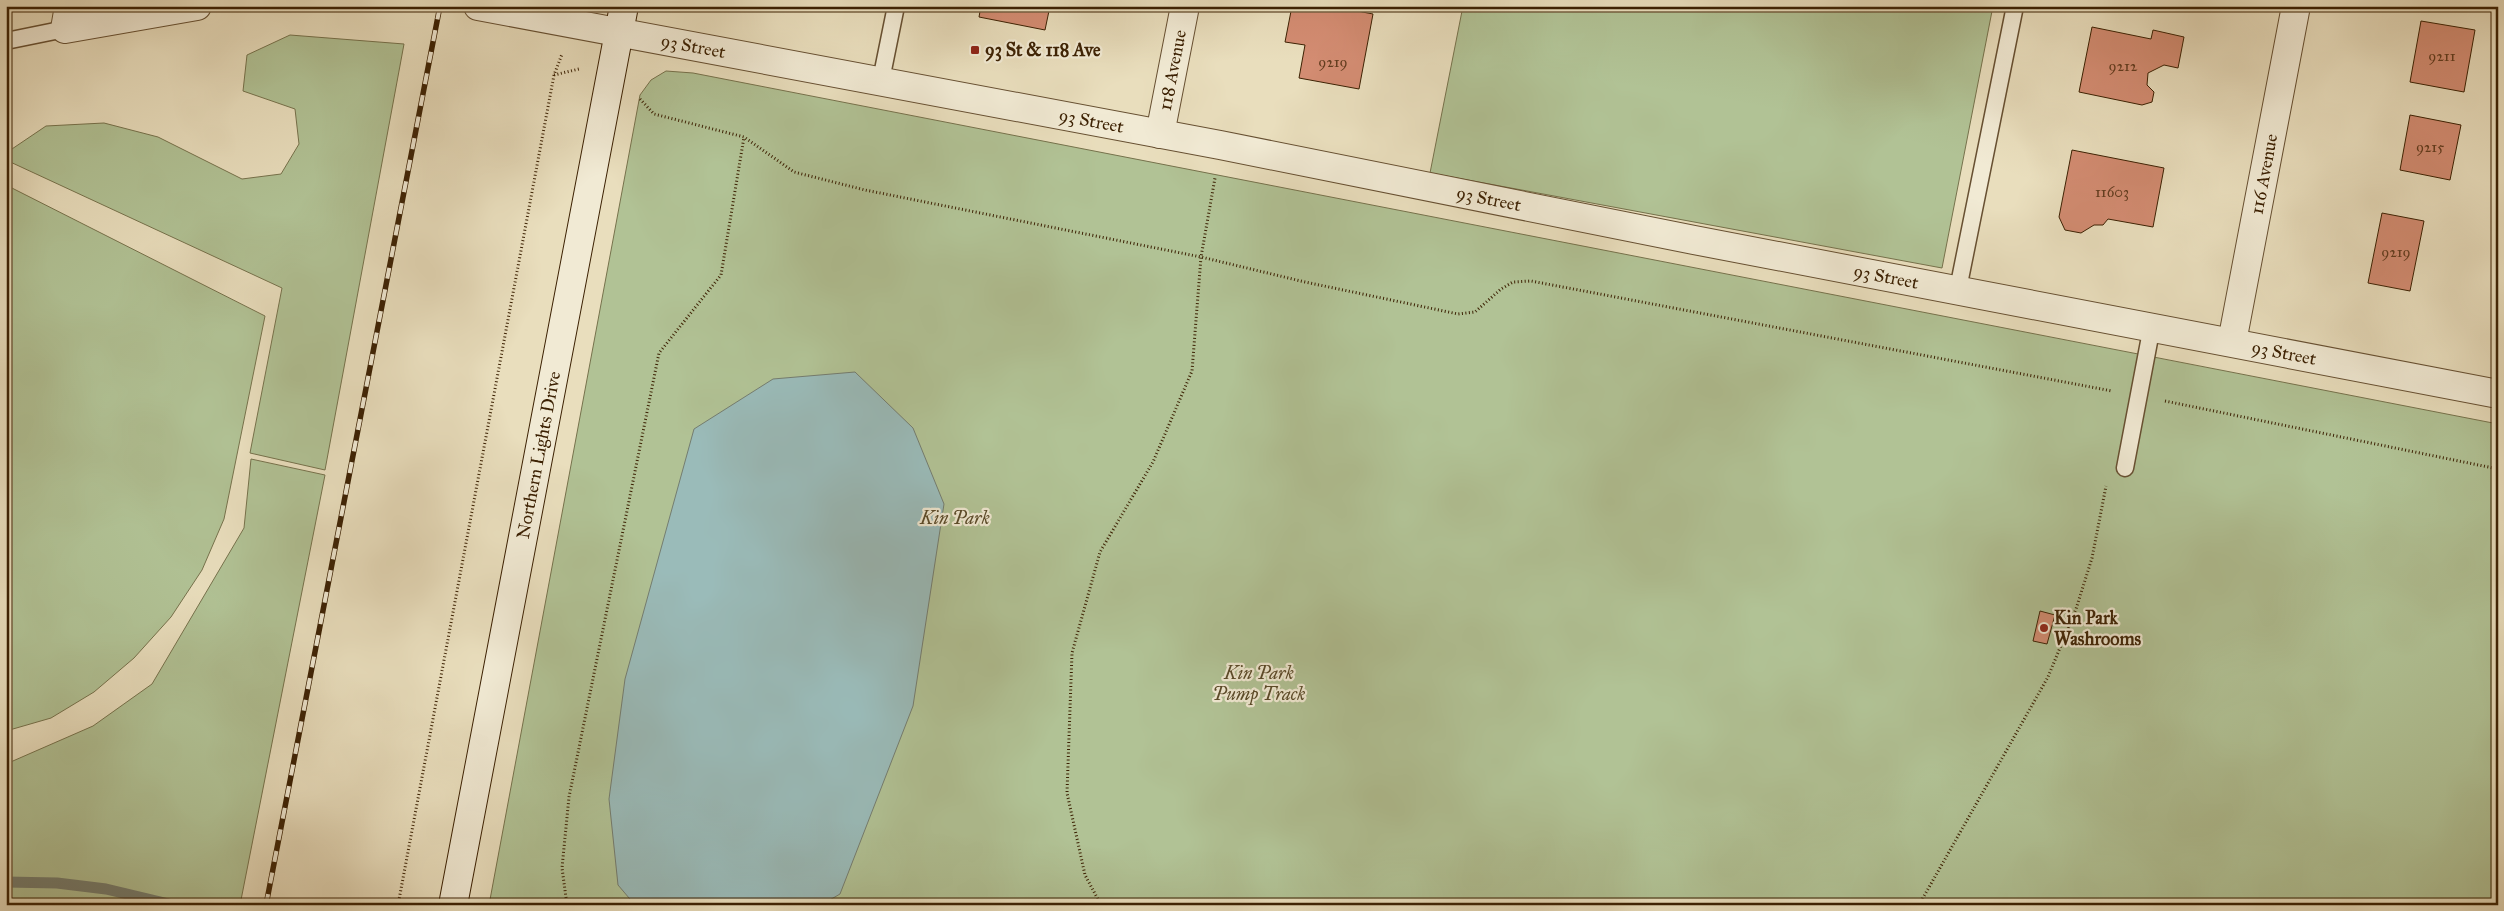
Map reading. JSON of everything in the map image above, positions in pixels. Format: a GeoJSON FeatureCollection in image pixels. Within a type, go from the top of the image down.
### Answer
{"type":"FeatureCollection","features":[{"type":"Feature","properties":{"kind":"street"},"geometry":{"type":"LineString","coordinates":[[67,18],[197,6]]}},
{"type":"Feature","properties":{"kind":"street","name":"93 Street"},"geometry":{"type":"LineString","coordinates":[[478,6],[881,80],[1220,145],[1675,236],[2232,342],[2497,390]]}},
{"type":"Feature","properties":{"kind":"street","name":"Northern Lights Drive"},"geometry":{"type":"LineString","coordinates":[[453,905],[624,6]]}},
{"type":"Feature","properties":{"kind":"street","name":"118 Avenue"},"geometry":{"type":"LineString","coordinates":[[1160,134],[1185,6]]}},
{"type":"Feature","properties":{"kind":"street","name":"116 Avenue"},"geometry":{"type":"LineString","coordinates":[[2232,342],[2296,6]]}},
{"type":"Feature","properties":{"kind":"lane"},"geometry":{"type":"LineString","coordinates":[[881,80],[896,6]]}},
{"type":"Feature","properties":{"kind":"lane"},"geometry":{"type":"LineString","coordinates":[[1958,289],[2015,6]]}},
{"type":"Feature","properties":{"kind":"lane"},"geometry":{"type":"LineString","coordinates":[[6,41],[67,18]]}},
{"type":"Feature","properties":{"kind":"lane"},"geometry":{"type":"LineString","coordinates":[[2125,468],[2152,326]]}},
{"type":"Feature","properties":{"kind":"path"},"geometry":{"type":"LineString","coordinates":[[398,905],[554,75],[574,24]]}},
{"type":"Feature","properties":{"kind":"path"},"geometry":{"type":"LineString","coordinates":[[554,75],[614,60],[633,92],[654,114],[744,137],[794,172],[865,190],[1201,257],[1305,282],[1458,314],[1474,312],[1501,289],[1513,282],[1531,282],[2139,396],[2498,469]]}},
{"type":"Feature","properties":{"kind":"path"},"geometry":{"type":"LineString","coordinates":[[567,903],[562,868],[569,797],[659,353],[721,275],[744,137]]}},
{"type":"Feature","properties":{"kind":"path"},"geometry":{"type":"LineString","coordinates":[[1101,905],[1085,875],[1066,793],[1072,653],[1100,552],[1153,462],[1192,371],[1201,257],[1220,145]]}},
{"type":"Feature","properties":{"kind":"path"},"geometry":{"type":"LineString","coordinates":[[1919,905],[2048,677],[2076,608],[2089,566],[2106,484]]}},
{"type":"Feature","properties":{"kind":"green space"},"geometry":{"type":"Polygon","coordinates":[[[1463,6],[1993,6],[1942,268],[1430,173],[1463,6]]]}},
{"type":"Feature","properties":{"kind":"green space"},"geometry":{"type":"Polygon","coordinates":[[[290,35],[404,44],[325,470],[250,453],[282,288],[6,160],[6,153],[46,126],[104,123],[158,137],[242,179],[281,174],[299,144],[295,109],[243,91],[247,55],[290,35]]]}},
{"type":"Feature","properties":{"kind":"green space","name":"Kin Park"},"geometry":{"type":"Polygon","coordinates":[[[666,71],[693,73],[2498,424],[2498,905],[489,905],[640,95],[651,80],[666,71]]]}},
{"type":"Feature","properties":{"kind":"green space"},"geometry":{"type":"Polygon","coordinates":[[[6,185],[265,316],[224,519],[202,570],[171,617],[134,658],[94,692],[51,718],[6,731],[6,185]]]}},
{"type":"Feature","properties":{"kind":"green space"},"geometry":{"type":"Polygon","coordinates":[[[251,459],[325,475],[240,905],[6,905],[6,764],[93,726],[152,684],[244,528],[251,459]]]}},
{"type":"Feature","properties":{"kind":"water"},"geometry":{"type":"Polygon","coordinates":[[[855,372],[913,428],[944,504],[913,706],[840,894],[821,905],[635,905],[618,885],[609,799],[625,679],[694,429],[773,379],[855,372]]]}},
{"type":"Feature","properties":{"kind":"building"},"geometry":{"type":"Polygon","coordinates":[[[981,6],[1050,6],[1045,30],[979,17],[981,6]]]}},
{"type":"Feature","properties":{"kind":"building"},"geometry":{"type":"Polygon","coordinates":[[[1292,6],[1331,6],[1373,14],[1359,89],[1299,78],[1305,45],[1285,42],[1292,6]]]}},
{"type":"Feature","properties":{"kind":"building"},"geometry":{"type":"Polygon","coordinates":[[[2421,21],[2475,30],[2464,92],[2410,82],[2421,21]]]}},
{"type":"Feature","properties":{"kind":"building"},"geometry":{"type":"Polygon","coordinates":[[[2092,27],[2151,39],[2153,30],[2184,37],[2178,68],[2164,65],[2148,73],[2147,85],[2154,92],[2152,102],[2142,105],[2079,92],[2092,27]]]}},
{"type":"Feature","properties":{"kind":"building"},"geometry":{"type":"Polygon","coordinates":[[[2410,115],[2461,125],[2450,180],[2400,170],[2410,115]]]}},
{"type":"Feature","properties":{"kind":"building"},"geometry":{"type":"Polygon","coordinates":[[[2072,150],[2164,168],[2153,227],[2108,219],[2103,225],[2094,225],[2081,233],[2065,230],[2059,217],[2072,150]]]}},
{"type":"Feature","properties":{"kind":"building"},"geometry":{"type":"Polygon","coordinates":[[[2382,213],[2424,221],[2410,291],[2368,283],[2382,213]]]}},
{"type":"Feature","properties":{"kind":"building","name":"Kin Park Washrooms"},"geometry":{"type":"Polygon","coordinates":[[[2040,611],[2055,615],[2047,644],[2033,641],[2040,611]]]}},
{"type":"Feature","properties":{"kind":"waterway"},"geometry":{"type":"LineString","coordinates":[[6,882],[57,883],[106,889],[173,905]]}},
{"type":"Feature","properties":{"kind":"railway"},"geometry":{"type":"LineString","coordinates":[[266,905],[440,6]]}},
{"type":"Feature","properties":{"kind":"place","name":"93 St & 118 Ave"},"geometry":{"type":"Point","coordinates":[975,50]}},
{"type":"Feature","properties":{"kind":"place","name":"Kin Park Washrooms"},"geometry":{"type":"Point","coordinates":[2044,628]}},
{"type":"Feature","properties":{"kind":"park label","name":"Kin Park Pump Track"},"geometry":{"type":"Point","coordinates":[1259,683]}}]}
